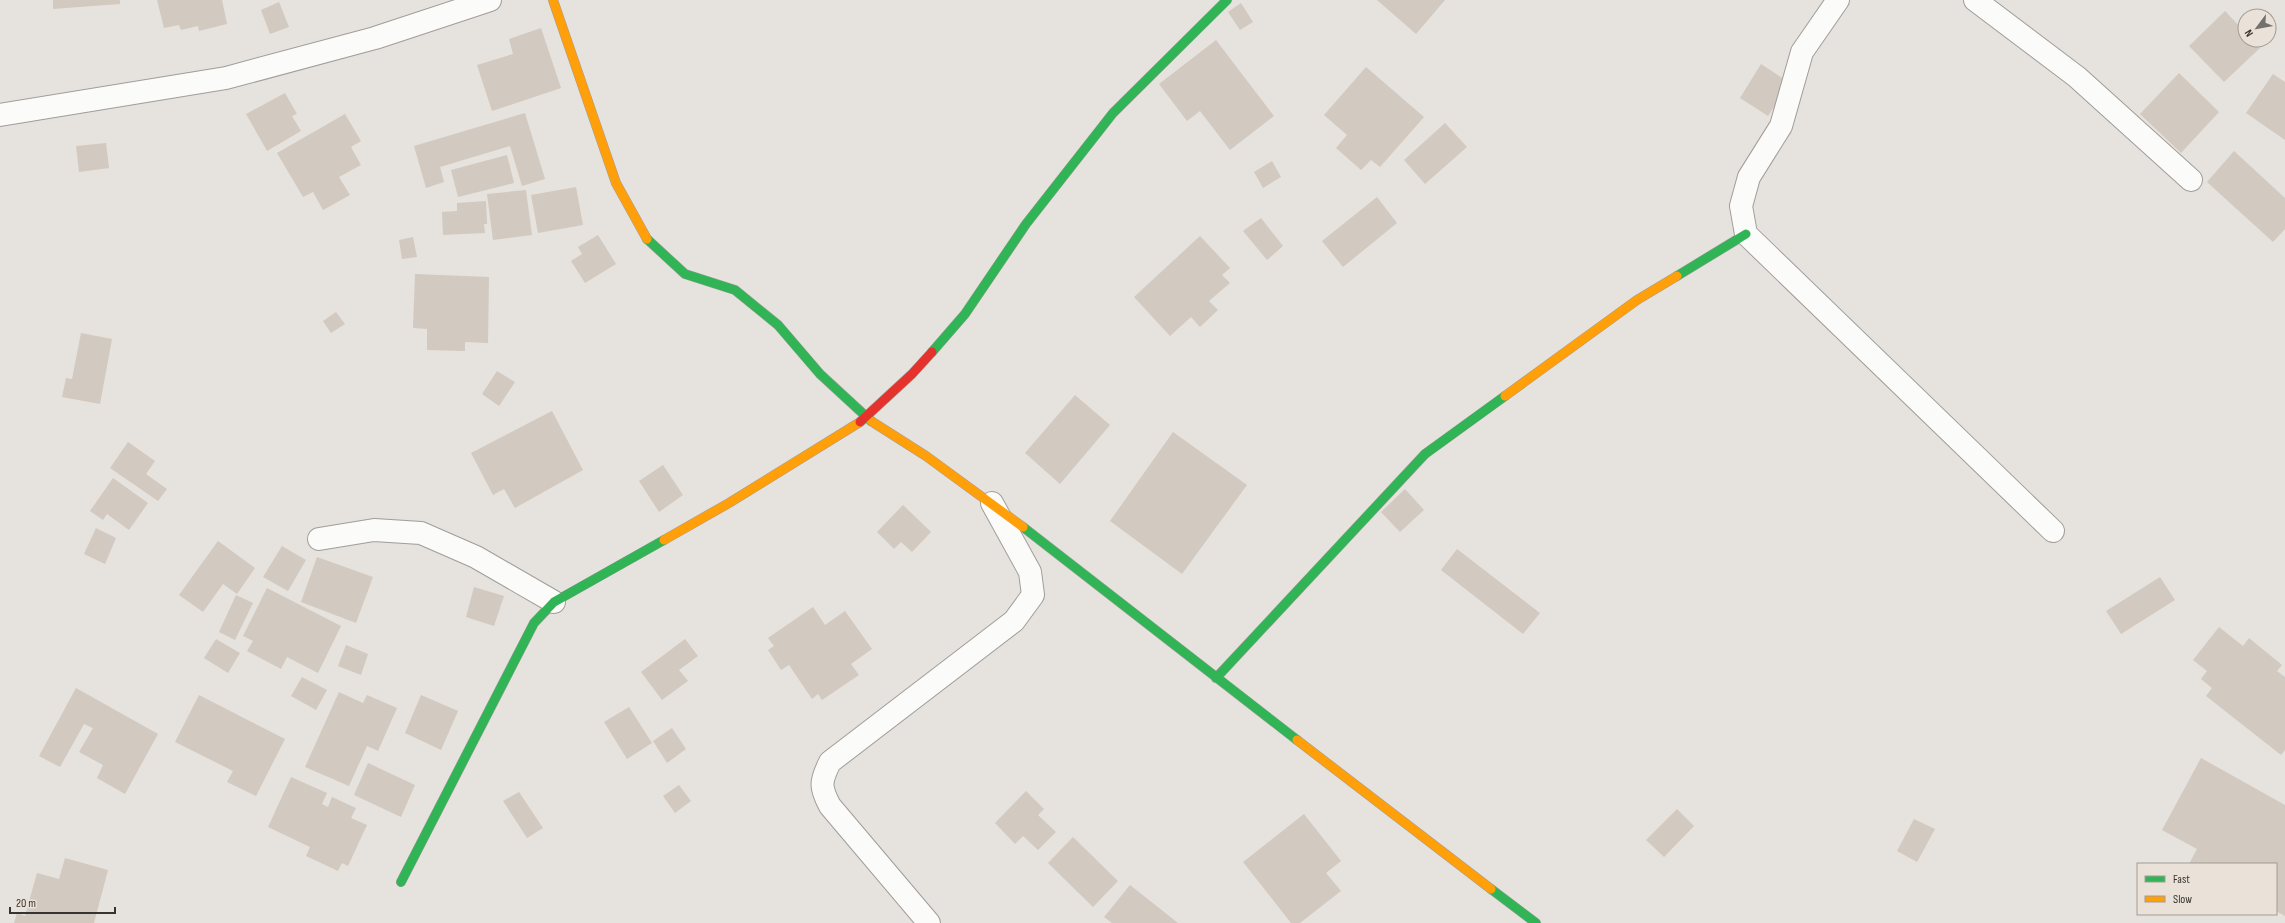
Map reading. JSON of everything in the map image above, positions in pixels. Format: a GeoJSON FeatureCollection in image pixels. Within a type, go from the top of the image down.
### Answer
{"type":"FeatureCollection","features":[{"type":"Feature","properties":{"kind":"street"},"geometry":{"type":"LineString","coordinates":[[0,115],[226,78],[375,38],[490,0]]}},
{"type":"Feature","properties":{"kind":"street"},"geometry":{"type":"LineString","coordinates":[[553,0],[616,182],[648,240],[685,274],[735,290],[778,325],[820,374],[866,418],[926,456],[992,503],[1216,678],[1536,923]]}},
{"type":"Feature","properties":{"kind":"street"},"geometry":{"type":"LineString","coordinates":[[401,882],[534,623],[554,602],[729,503],[866,418],[912,374],[965,314],[1026,224],[1112,113],[1227,0]]}},
{"type":"Feature","properties":{"kind":"street"},"geometry":{"type":"LineString","coordinates":[[1838,0],[1802,52],[1791,96],[1781,126],[1749,177],[1742,206],[1746,234],[2053,531]]}},
{"type":"Feature","properties":{"kind":"street"},"geometry":{"type":"LineString","coordinates":[[1975,0],[2077,77],[2191,180]]}},
{"type":"Feature","properties":{"kind":"street"},"geometry":{"type":"LineString","coordinates":[[1216,678],[1425,454],[1637,300],[1746,234]]}},
{"type":"Feature","properties":{"kind":"street"},"geometry":{"type":"LineString","coordinates":[[929,923],[830,806],[822,789],[823,775],[830,762],[1014,621],[1033,594],[1030,572],[992,503]]}},
{"type":"Feature","properties":{"kind":"street"},"geometry":{"type":"LineString","coordinates":[[318,539],[374,530],[421,533],[476,557],[554,602]]}},
{"type":"Feature","properties":{"kind":"building"},"geometry":{"type":"Polygon","coordinates":[[[53,0],[120,0],[120,4],[53,9],[53,0]]]}},
{"type":"Feature","properties":{"kind":"building"},"geometry":{"type":"Polygon","coordinates":[[[157,0],[222,0],[227,24],[199,31],[198,26],[181,30],[179,25],[164,28],[157,0]]]}},
{"type":"Feature","properties":{"kind":"building"},"geometry":{"type":"Polygon","coordinates":[[[1377,0],[1445,0],[1416,34],[1377,0]]]}},
{"type":"Feature","properties":{"kind":"building"},"geometry":{"type":"Polygon","coordinates":[[[279,2],[289,27],[270,34],[261,10],[279,2]]]}},
{"type":"Feature","properties":{"kind":"building"},"geometry":{"type":"Polygon","coordinates":[[[1241,3],[1253,22],[1240,30],[1228,12],[1241,3]]]}},
{"type":"Feature","properties":{"kind":"building"},"geometry":{"type":"Polygon","coordinates":[[[2225,11],[2237,24],[2237,48],[2260,48],[2224,82],[2189,46],[2225,11]]]}},
{"type":"Feature","properties":{"kind":"building"},"geometry":{"type":"Polygon","coordinates":[[[541,28],[561,88],[492,111],[477,65],[513,54],[509,39],[541,28]]]}},
{"type":"Feature","properties":{"kind":"building"},"geometry":{"type":"Polygon","coordinates":[[[1216,40],[1274,116],[1230,150],[1200,111],[1187,121],[1159,84],[1216,40]]]}},
{"type":"Feature","properties":{"kind":"building"},"geometry":{"type":"Polygon","coordinates":[[[1761,64],[1790,83],[1768,116],[1740,98],[1761,64]]]}},
{"type":"Feature","properties":{"kind":"building"},"geometry":{"type":"Polygon","coordinates":[[[1366,67],[1424,117],[1380,167],[1371,160],[1361,170],[1336,148],[1347,135],[1324,115],[1366,67]]]}},
{"type":"Feature","properties":{"kind":"building"},"geometry":{"type":"Polygon","coordinates":[[[2179,73],[2219,112],[2181,153],[2140,114],[2179,73]]]}},
{"type":"Feature","properties":{"kind":"building"},"geometry":{"type":"Polygon","coordinates":[[[2273,74],[2285,82],[2285,140],[2246,113],[2273,74]]]}},
{"type":"Feature","properties":{"kind":"building"},"geometry":{"type":"Polygon","coordinates":[[[285,93],[297,114],[292,116],[301,131],[267,151],[246,114],[285,93]]]}},
{"type":"Feature","properties":{"kind":"building"},"geometry":{"type":"Polygon","coordinates":[[[525,113],[545,179],[522,186],[510,146],[440,167],[444,182],[426,188],[414,146],[525,113]]]}},
{"type":"Feature","properties":{"kind":"building"},"geometry":{"type":"Polygon","coordinates":[[[345,114],[361,141],[351,147],[361,165],[339,177],[350,195],[323,210],[313,192],[303,197],[277,153],[345,114]]]}},
{"type":"Feature","properties":{"kind":"building"},"geometry":{"type":"Polygon","coordinates":[[[1445,123],[1467,147],[1425,184],[1404,160],[1445,123]]]}},
{"type":"Feature","properties":{"kind":"building"},"geometry":{"type":"Polygon","coordinates":[[[106,143],[109,168],[79,172],[76,146],[106,143]]]}},
{"type":"Feature","properties":{"kind":"building"},"geometry":{"type":"Polygon","coordinates":[[[2234,151],[2285,198],[2285,229],[2273,242],[2207,182],[2234,151]]]}},
{"type":"Feature","properties":{"kind":"building"},"geometry":{"type":"Polygon","coordinates":[[[507,155],[514,183],[458,197],[451,170],[507,155]]]}},
{"type":"Feature","properties":{"kind":"building"},"geometry":{"type":"Polygon","coordinates":[[[1272,161],[1281,177],[1263,188],[1254,172],[1272,161]]]}},
{"type":"Feature","properties":{"kind":"building"},"geometry":{"type":"Polygon","coordinates":[[[576,187],[583,225],[538,233],[531,195],[576,187]]]}},
{"type":"Feature","properties":{"kind":"building"},"geometry":{"type":"Polygon","coordinates":[[[526,190],[532,235],[493,240],[487,194],[526,190]]]}},
{"type":"Feature","properties":{"kind":"building"},"geometry":{"type":"Polygon","coordinates":[[[1377,197],[1397,223],[1343,267],[1322,241],[1377,197]]]}},
{"type":"Feature","properties":{"kind":"building"},"geometry":{"type":"Polygon","coordinates":[[[486,201],[487,224],[484,224],[485,233],[443,235],[442,212],[457,211],[457,203],[486,201]]]}},
{"type":"Feature","properties":{"kind":"building"},"geometry":{"type":"Polygon","coordinates":[[[1261,218],[1283,246],[1267,260],[1243,231],[1261,218]]]}},
{"type":"Feature","properties":{"kind":"building"},"geometry":{"type":"Polygon","coordinates":[[[598,235],[616,264],[585,283],[571,261],[582,254],[578,247],[598,235]]]}},
{"type":"Feature","properties":{"kind":"building"},"geometry":{"type":"Polygon","coordinates":[[[1200,236],[1230,268],[1222,275],[1230,283],[1209,301],[1218,310],[1200,327],[1191,317],[1170,336],[1134,297],[1200,236]]]}},
{"type":"Feature","properties":{"kind":"building"},"geometry":{"type":"Polygon","coordinates":[[[413,237],[417,257],[402,259],[399,240],[413,237]]]}},
{"type":"Feature","properties":{"kind":"building"},"geometry":{"type":"Polygon","coordinates":[[[415,274],[489,277],[488,343],[465,342],[465,351],[427,350],[427,329],[413,328],[415,274]]]}},
{"type":"Feature","properties":{"kind":"building"},"geometry":{"type":"Polygon","coordinates":[[[336,312],[345,324],[331,333],[323,321],[336,312]]]}},
{"type":"Feature","properties":{"kind":"building"},"geometry":{"type":"Polygon","coordinates":[[[81,333],[112,339],[100,404],[62,397],[66,378],[72,379],[81,333]]]}},
{"type":"Feature","properties":{"kind":"building"},"geometry":{"type":"Polygon","coordinates":[[[497,371],[515,382],[499,406],[482,394],[497,371]]]}},
{"type":"Feature","properties":{"kind":"building"},"geometry":{"type":"Polygon","coordinates":[[[1075,395],[1110,425],[1060,484],[1025,453],[1075,395]]]}},
{"type":"Feature","properties":{"kind":"building"},"geometry":{"type":"Polygon","coordinates":[[[552,411],[583,470],[515,508],[504,489],[493,495],[471,453],[552,411]]]}},
{"type":"Feature","properties":{"kind":"building"},"geometry":{"type":"Polygon","coordinates":[[[1173,432],[1247,485],[1182,574],[1110,521],[1173,432]]]}},
{"type":"Feature","properties":{"kind":"building"},"geometry":{"type":"Polygon","coordinates":[[[128,442],[155,461],[146,474],[167,489],[158,501],[110,468],[128,442]]]}},
{"type":"Feature","properties":{"kind":"building"},"geometry":{"type":"Polygon","coordinates":[[[663,465],[683,495],[659,512],[639,481],[663,465]]]}},
{"type":"Feature","properties":{"kind":"building"},"geometry":{"type":"Polygon","coordinates":[[[113,478],[148,503],[129,530],[107,514],[103,520],[90,511],[113,478]]]}},
{"type":"Feature","properties":{"kind":"building"},"geometry":{"type":"Polygon","coordinates":[[[1405,489],[1424,510],[1400,532],[1381,512],[1405,489]]]}},
{"type":"Feature","properties":{"kind":"building"},"geometry":{"type":"Polygon","coordinates":[[[903,505],[931,532],[912,552],[901,542],[894,549],[877,532],[903,505]]]}},
{"type":"Feature","properties":{"kind":"building"},"geometry":{"type":"Polygon","coordinates":[[[96,528],[116,538],[105,564],[84,554],[96,528]]]}},
{"type":"Feature","properties":{"kind":"building"},"geometry":{"type":"Polygon","coordinates":[[[218,541],[255,568],[237,594],[223,584],[203,612],[179,595],[218,541]]]}},
{"type":"Feature","properties":{"kind":"building"},"geometry":{"type":"Polygon","coordinates":[[[282,546],[306,560],[288,591],[263,577],[282,546]]]}},
{"type":"Feature","properties":{"kind":"building"},"geometry":{"type":"Polygon","coordinates":[[[1457,549],[1540,613],[1523,634],[1441,570],[1457,549]]]}},
{"type":"Feature","properties":{"kind":"building"},"geometry":{"type":"Polygon","coordinates":[[[317,557],[373,577],[356,623],[301,602],[317,557]]]}},
{"type":"Feature","properties":{"kind":"building"},"geometry":{"type":"Polygon","coordinates":[[[2160,577],[2175,600],[2121,634],[2106,611],[2160,577]]]}},
{"type":"Feature","properties":{"kind":"building"},"geometry":{"type":"Polygon","coordinates":[[[474,587],[504,596],[494,626],[466,617],[474,587]]]}},
{"type":"Feature","properties":{"kind":"building"},"geometry":{"type":"Polygon","coordinates":[[[267,588],[341,626],[318,673],[287,657],[281,669],[247,651],[253,641],[243,636],[267,588]]]}},
{"type":"Feature","properties":{"kind":"building"},"geometry":{"type":"Polygon","coordinates":[[[236,595],[253,603],[235,640],[219,632],[236,595]]]}},
{"type":"Feature","properties":{"kind":"building"},"geometry":{"type":"Polygon","coordinates":[[[813,607],[825,625],[845,611],[872,649],[851,664],[859,675],[822,700],[818,694],[812,699],[789,665],[781,670],[768,650],[774,646],[768,638],[813,607]]]}},
{"type":"Feature","properties":{"kind":"building"},"geometry":{"type":"Polygon","coordinates":[[[2219,627],[2243,646],[2249,638],[2282,665],[2277,671],[2285,677],[2285,750],[2281,755],[2206,696],[2212,688],[2201,679],[2207,671],[2193,660],[2219,627]]]}},
{"type":"Feature","properties":{"kind":"building"},"geometry":{"type":"Polygon","coordinates":[[[216,639],[240,653],[228,673],[204,658],[216,639]]]}},
{"type":"Feature","properties":{"kind":"building"},"geometry":{"type":"Polygon","coordinates":[[[685,639],[698,656],[679,670],[688,681],[662,700],[641,672],[685,639]]]}},
{"type":"Feature","properties":{"kind":"building"},"geometry":{"type":"Polygon","coordinates":[[[346,645],[368,654],[361,675],[338,666],[346,645]]]}},
{"type":"Feature","properties":{"kind":"building"},"geometry":{"type":"Polygon","coordinates":[[[302,677],[327,690],[316,710],[291,696],[302,677]]]}},
{"type":"Feature","properties":{"kind":"building"},"geometry":{"type":"Polygon","coordinates":[[[76,688],[158,734],[125,794],[97,778],[103,765],[79,752],[93,728],[84,724],[60,767],[39,756],[76,688]]]}},
{"type":"Feature","properties":{"kind":"building"},"geometry":{"type":"Polygon","coordinates":[[[339,692],[363,703],[367,695],[397,708],[378,751],[367,746],[349,786],[305,767],[339,692]]]}},
{"type":"Feature","properties":{"kind":"building"},"geometry":{"type":"Polygon","coordinates":[[[199,695],[285,739],[256,796],[227,782],[233,771],[175,742],[199,695]]]}},
{"type":"Feature","properties":{"kind":"building"},"geometry":{"type":"Polygon","coordinates":[[[421,695],[458,711],[441,750],[405,733],[421,695]]]}},
{"type":"Feature","properties":{"kind":"building"},"geometry":{"type":"Polygon","coordinates":[[[629,707],[652,743],[627,759],[604,722],[629,707]]]}},
{"type":"Feature","properties":{"kind":"building"},"geometry":{"type":"Polygon","coordinates":[[[672,728],[686,749],[667,763],[653,741],[672,728]]]}},
{"type":"Feature","properties":{"kind":"building"},"geometry":{"type":"Polygon","coordinates":[[[2201,758],[2285,805],[2285,916],[2277,912],[2277,863],[2190,863],[2197,849],[2162,830],[2201,758]]]}},
{"type":"Feature","properties":{"kind":"building"},"geometry":{"type":"Polygon","coordinates":[[[368,763],[415,785],[401,817],[354,795],[368,763]]]}},
{"type":"Feature","properties":{"kind":"building"},"geometry":{"type":"Polygon","coordinates":[[[291,777],[327,793],[322,804],[328,807],[332,797],[356,808],[351,818],[367,825],[348,866],[342,863],[338,871],[306,856],[310,847],[268,827],[291,777]]]}},
{"type":"Feature","properties":{"kind":"building"},"geometry":{"type":"Polygon","coordinates":[[[679,785],[691,801],[675,813],[663,796],[679,785]]]}},
{"type":"Feature","properties":{"kind":"building"},"geometry":{"type":"Polygon","coordinates":[[[1026,791],[1044,809],[1038,815],[1056,832],[1038,850],[1023,836],[1015,844],[995,823],[1026,791]]]}},
{"type":"Feature","properties":{"kind":"building"},"geometry":{"type":"Polygon","coordinates":[[[519,792],[543,828],[527,838],[503,801],[519,792]]]}},
{"type":"Feature","properties":{"kind":"building"},"geometry":{"type":"Polygon","coordinates":[[[1677,809],[1694,826],[1664,857],[1646,840],[1677,809]]]}},
{"type":"Feature","properties":{"kind":"building"},"geometry":{"type":"Polygon","coordinates":[[[1304,814],[1341,861],[1326,873],[1341,891],[1300,923],[1291,923],[1243,862],[1304,814]]]}},
{"type":"Feature","properties":{"kind":"building"},"geometry":{"type":"Polygon","coordinates":[[[1914,819],[1935,829],[1917,862],[1897,851],[1914,819]]]}},
{"type":"Feature","properties":{"kind":"building"},"geometry":{"type":"Polygon","coordinates":[[[1073,837],[1118,881],[1093,907],[1048,863],[1073,837]]]}},
{"type":"Feature","properties":{"kind":"building"},"geometry":{"type":"Polygon","coordinates":[[[65,858],[108,870],[94,923],[14,923],[17,913],[25,916],[37,873],[59,879],[65,858]]]}},
{"type":"Feature","properties":{"kind":"building"},"geometry":{"type":"Polygon","coordinates":[[[1130,885],[1178,923],[1112,923],[1104,917],[1130,885]]]}},
{"type":"Feature","properties":{"kind":"traffic: fast"},"geometry":{"type":"LineString","coordinates":[[932,352],[965,314],[1026,224],[1113,113],[1227,0]]}},
{"type":"Feature","properties":{"kind":"traffic: fast"},"geometry":{"type":"LineString","coordinates":[[1677,276],[1746,234]]}},
{"type":"Feature","properties":{"kind":"traffic: fast"},"geometry":{"type":"LineString","coordinates":[[647,239],[685,274],[735,290],[778,325],[820,374],[871,421]]}},
{"type":"Feature","properties":{"kind":"traffic: fast"},"geometry":{"type":"LineString","coordinates":[[1216,678],[1425,454],[1505,396]]}},
{"type":"Feature","properties":{"kind":"traffic: fast"},"geometry":{"type":"LineString","coordinates":[[1023,527],[1297,740]]}},
{"type":"Feature","properties":{"kind":"traffic: fast"},"geometry":{"type":"LineString","coordinates":[[401,882],[534,623],[554,602],[664,540]]}},
{"type":"Feature","properties":{"kind":"traffic: fast"},"geometry":{"type":"LineString","coordinates":[[1491,889],[1536,923]]}},
{"type":"Feature","properties":{"kind":"traffic: slow"},"geometry":{"type":"LineString","coordinates":[[553,0],[616,183],[647,239]]}},
{"type":"Feature","properties":{"kind":"traffic: slow"},"geometry":{"type":"LineString","coordinates":[[1505,396],[1637,300],[1677,276]]}},
{"type":"Feature","properties":{"kind":"traffic: slow"},"geometry":{"type":"LineString","coordinates":[[871,421],[926,456],[1023,527]]}},
{"type":"Feature","properties":{"kind":"traffic: slow"},"geometry":{"type":"LineString","coordinates":[[664,540],[729,503],[860,422]]}},
{"type":"Feature","properties":{"kind":"traffic: slow"},"geometry":{"type":"LineString","coordinates":[[1297,740],[1491,889]]}},
{"type":"Feature","properties":{"kind":"traffic: jam"},"geometry":{"type":"LineString","coordinates":[[860,422],[912,374],[932,352]]}}]}
